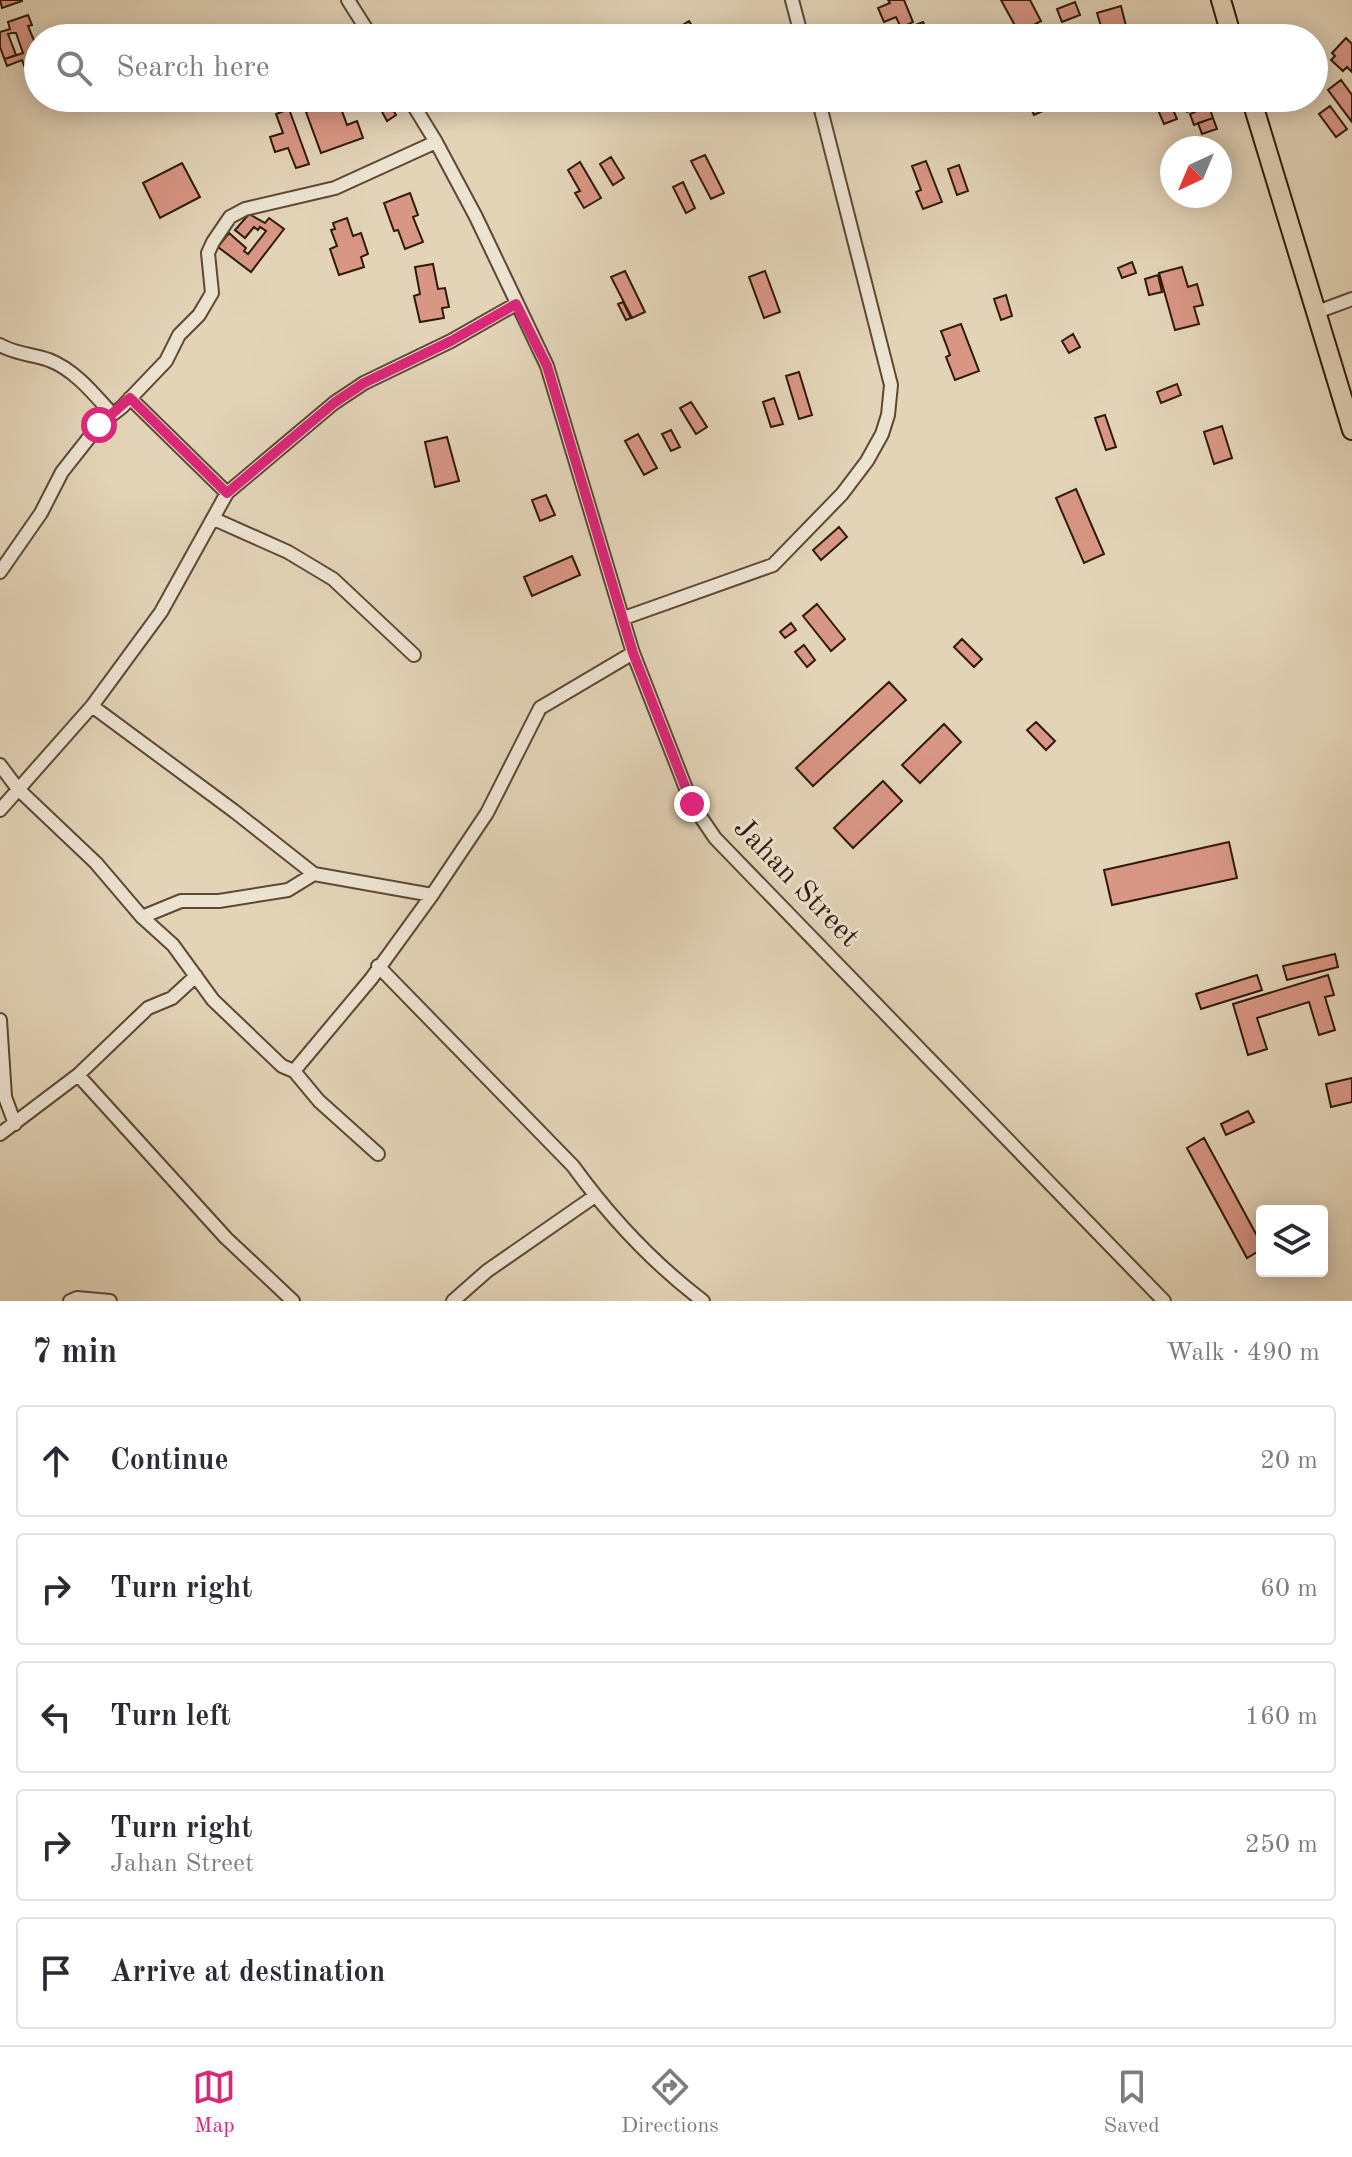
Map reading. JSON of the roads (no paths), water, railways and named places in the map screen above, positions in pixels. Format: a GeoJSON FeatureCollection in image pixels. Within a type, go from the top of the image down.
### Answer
{"type":"FeatureCollection","features":[{"type":"Feature","properties":{"kind":"main road"},"geometry":{"type":"LineString","coordinates":[[1221,0],[1228,24]]}},
{"type":"Feature","properties":{"kind":"main road"},"geometry":{"type":"LineString","coordinates":[[1255,112],[1352,430]]}},
{"type":"Feature","properties":{"kind":"street"},"geometry":{"type":"LineString","coordinates":[[348,0],[363,24]]}},
{"type":"Feature","properties":{"kind":"street"},"geometry":{"type":"LineString","coordinates":[[792,0],[798,24]]}},
{"type":"Feature","properties":{"kind":"street","name":"Jahan Street"},"geometry":{"type":"LineString","coordinates":[[418,112],[476,217],[547,366],[633,653],[692,804],[715,838],[1164,1301]]}},
{"type":"Feature","properties":{"kind":"street"},"geometry":{"type":"LineString","coordinates":[[624,618],[773,565],[842,494],[867,461],[882,434],[888,415],[891,385],[822,112]]}},
{"type":"Feature","properties":{"kind":"street"},"geometry":{"type":"LineString","coordinates":[[0,572],[41,513],[62,472],[99,425],[166,361],[179,335],[199,315],[212,293],[208,253],[230,217],[245,209],[335,188],[436,142]]}},
{"type":"Feature","properties":{"kind":"street"},"geometry":{"type":"LineString","coordinates":[[1317,312],[1352,299]]}},
{"type":"Feature","properties":{"kind":"street"},"geometry":{"type":"LineString","coordinates":[[0,810],[92,706],[161,612],[227,493],[334,403],[364,383],[451,341],[516,304]]}},
{"type":"Feature","properties":{"kind":"street"},"geometry":{"type":"LineString","coordinates":[[0,345],[64,368],[88,387],[112,414]]}},
{"type":"Feature","properties":{"kind":"street"},"geometry":{"type":"LineString","coordinates":[[130,398],[227,493]]}},
{"type":"Feature","properties":{"kind":"street"},"geometry":{"type":"LineString","coordinates":[[214,519],[288,552],[333,579],[414,655]]}},
{"type":"Feature","properties":{"kind":"street"},"geometry":{"type":"LineString","coordinates":[[294,1071],[371,979],[432,895],[487,813],[540,708],[633,653]]}},
{"type":"Feature","properties":{"kind":"street"},"geometry":{"type":"LineString","coordinates":[[92,706],[314,874],[432,895]]}},
{"type":"Feature","properties":{"kind":"street"},"geometry":{"type":"LineString","coordinates":[[0,765],[18,789],[96,863],[142,917],[173,945],[213,1000],[251,1039],[282,1066],[294,1071],[319,1101],[378,1154]]}},
{"type":"Feature","properties":{"kind":"street"},"geometry":{"type":"LineString","coordinates":[[142,917],[181,901],[219,901],[288,890],[314,874]]}},
{"type":"Feature","properties":{"kind":"street"},"geometry":{"type":"LineString","coordinates":[[378,966],[553,1144],[595,1196],[673,1278],[703,1301]]}},
{"type":"Feature","properties":{"kind":"street"},"geometry":{"type":"LineString","coordinates":[[0,1134],[78,1075],[148,1008],[172,998],[196,976]]}},
{"type":"Feature","properties":{"kind":"street"},"geometry":{"type":"LineString","coordinates":[[0,1020],[5,1097],[15,1124]]}},
{"type":"Feature","properties":{"kind":"street"},"geometry":{"type":"LineString","coordinates":[[78,1075],[226,1238],[293,1301]]}},
{"type":"Feature","properties":{"kind":"street"},"geometry":{"type":"LineString","coordinates":[[453,1301],[487,1271],[595,1196]]}},
{"type":"Feature","properties":{"kind":"street"},"geometry":{"type":"LineString","coordinates":[[70,1301],[77,1298],[110,1301]]}}]}
